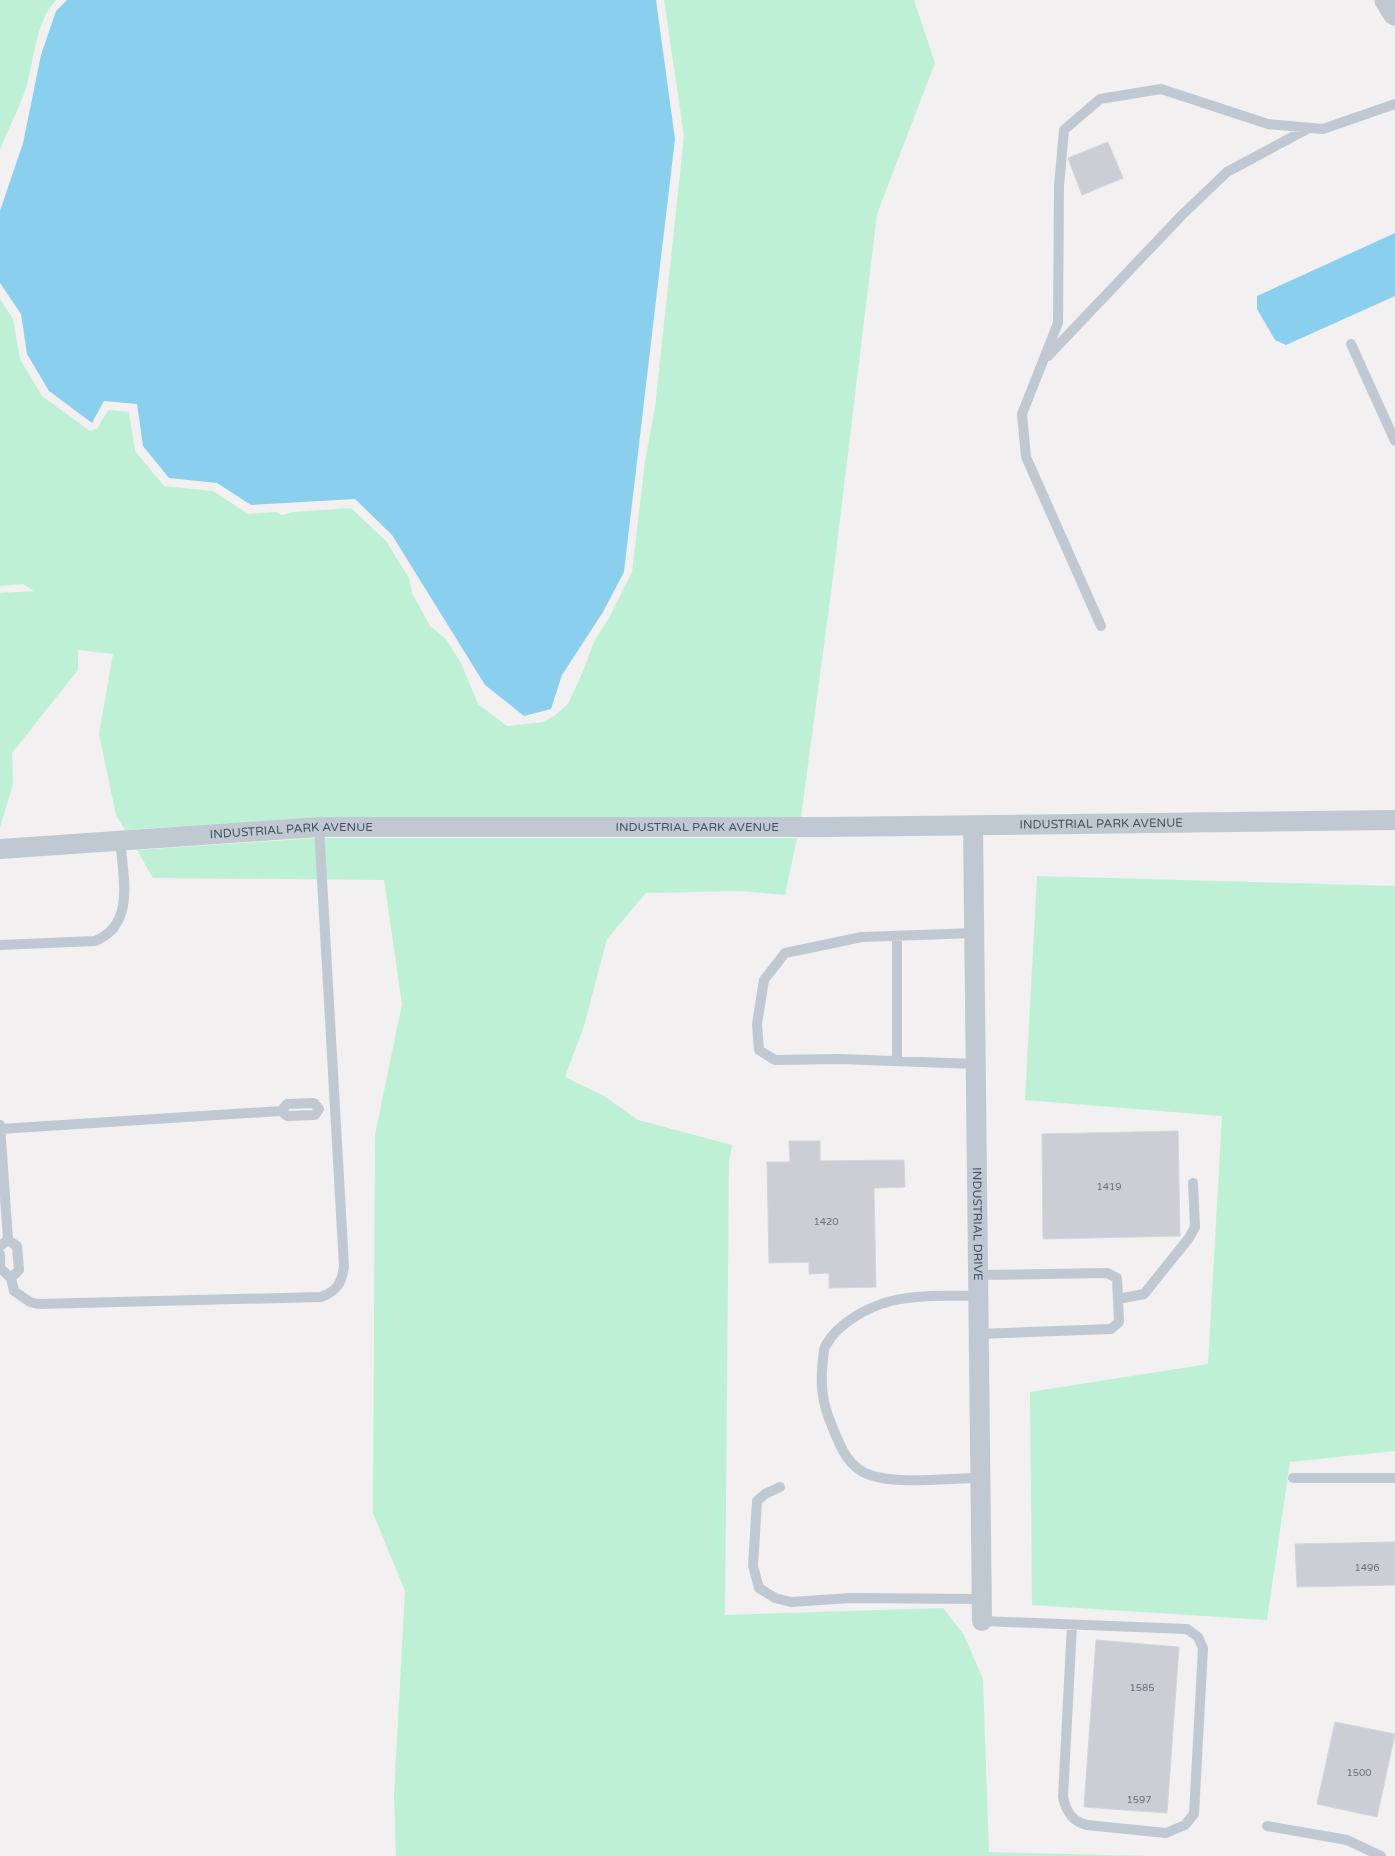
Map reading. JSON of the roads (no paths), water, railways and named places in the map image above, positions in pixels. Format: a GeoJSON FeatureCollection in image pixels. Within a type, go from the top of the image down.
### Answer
{"type":"FeatureCollection","features":[{"type":"Feature","properties":{"kind":"street"},"geometry":{"type":"LineString","coordinates":[[1387,0],[1395,13]]}},
{"type":"Feature","properties":{"kind":"street","name":"INDUSTRIAL PARK AVENUE"},"geometry":{"type":"LineString","coordinates":[[0,849],[319,827],[973,826],[1395,820]]}},
{"type":"Feature","properties":{"kind":"street","name":"INDUSTRIAL DRIVE"},"geometry":{"type":"LineString","coordinates":[[973,826],[982,1621]]}},
{"type":"Feature","properties":{"kind":"lane"},"geometry":{"type":"LineString","coordinates":[[1102,626],[1026,457],[1022,414],[1058,323],[1059,186],[1064,130],[1100,99],[1161,89],[1268,124],[1324,130],[1395,104]]}},
{"type":"Feature","properties":{"kind":"lane"},"geometry":{"type":"LineString","coordinates":[[1044,360],[1182,215],[1227,172],[1308,128]]}},
{"type":"Feature","properties":{"kind":"lane"},"geometry":{"type":"LineString","coordinates":[[1351,344],[1395,441]]}},
{"type":"Feature","properties":{"kind":"lane"},"geometry":{"type":"LineString","coordinates":[[0,1254],[0,1268],[11,1278],[14,1291],[30,1302],[38,1304],[321,1297],[332,1293],[339,1286],[344,1266],[319,827]]}},
{"type":"Feature","properties":{"kind":"lane"},"geometry":{"type":"LineString","coordinates":[[0,945],[95,941],[105,937],[118,921],[125,901],[120,841]]}},
{"type":"Feature","properties":{"kind":"lane"},"geometry":{"type":"LineString","coordinates":[[974,933],[862,937],[785,952],[764,980],[757,1024],[759,1050],[775,1060],[839,1059],[976,1064]]}},
{"type":"Feature","properties":{"kind":"lane"},"geometry":{"type":"LineString","coordinates":[[897,936],[897,1061]]}},
{"type":"Feature","properties":{"kind":"lane"},"geometry":{"type":"LineString","coordinates":[[11,1278],[19,1270],[17,1246],[4,1243],[1,1128],[281,1111],[287,1116],[315,1115],[319,1109],[335,1108]]}},
{"type":"Feature","properties":{"kind":"lane"},"geometry":{"type":"LineString","coordinates":[[1118,1299],[1144,1294],[1189,1238],[1195,1227],[1193,1183]]}},
{"type":"Feature","properties":{"kind":"lane"},"geometry":{"type":"LineString","coordinates":[[978,1275],[1107,1273],[1117,1278],[1119,1322],[1111,1329],[979,1334]]}},
{"type":"Feature","properties":{"kind":"lane"},"geometry":{"type":"LineString","coordinates":[[978,1296],[929,1296],[891,1301],[861,1313],[839,1328],[825,1346],[820,1384],[824,1407],[841,1450],[857,1469],[870,1475],[891,1479],[980,1478]]}},
{"type":"Feature","properties":{"kind":"lane"},"geometry":{"type":"LineString","coordinates":[[1293,1478],[1395,1478]]}},
{"type":"Feature","properties":{"kind":"lane"},"geometry":{"type":"LineString","coordinates":[[780,1487],[765,1494],[757,1501],[753,1566],[758,1588],[775,1598],[791,1602],[851,1598],[982,1599]]}},
{"type":"Feature","properties":{"kind":"lane"},"geometry":{"type":"LineString","coordinates":[[982,1621],[1187,1629],[1201,1642],[1203,1648],[1194,1814],[1185,1825],[1173,1832],[1166,1833],[1087,1825],[1077,1821],[1067,1810],[1063,1797],[1072,1625]]}},
{"type":"Feature","properties":{"kind":"lane"},"geometry":{"type":"LineString","coordinates":[[1267,1826],[1348,1840],[1381,1856]]}},
{"type":"Feature","properties":{"kind":"water"},"geometry":{"type":"Polygon","coordinates":[[[67,0],[656,0],[675,139],[624,572],[603,612],[562,675],[551,709],[524,716],[485,685],[392,535],[355,499],[251,505],[217,483],[169,478],[143,446],[137,404],[104,401],[92,423],[49,391],[27,354],[21,314],[0,283],[0,211],[23,143],[41,55],[56,11],[67,0]]]}},
{"type":"Feature","properties":{"kind":"water"},"geometry":{"type":"Polygon","coordinates":[[[1395,233],[1395,296],[1286,345],[1275,340],[1257,309],[1257,296],[1395,233]]]}}]}
